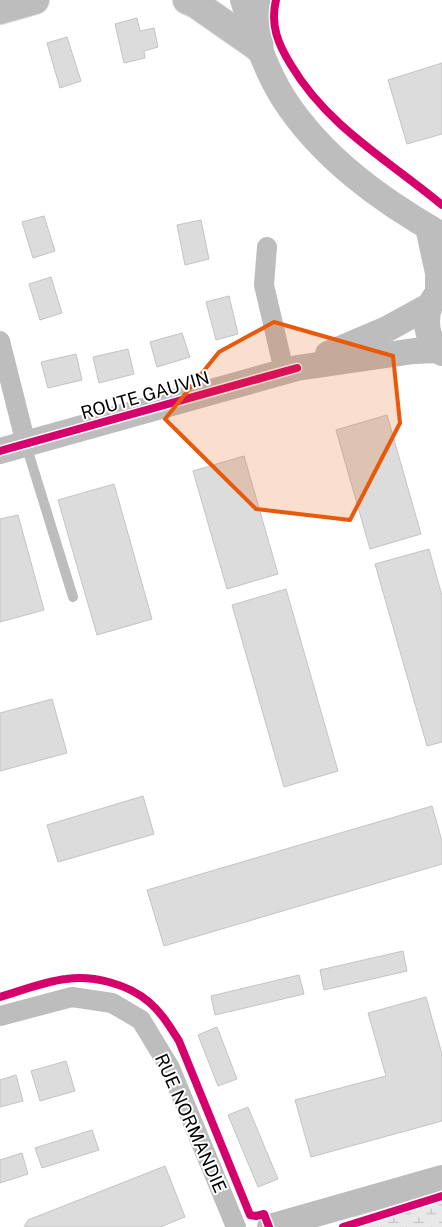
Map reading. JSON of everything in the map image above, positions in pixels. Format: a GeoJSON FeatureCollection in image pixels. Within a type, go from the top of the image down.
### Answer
{"type":"FeatureCollection","features":[{"type":"Feature","properties":{"kind":"main road"},"geometry":{"type":"LineString","coordinates":[[0,10],[35,0]]}},
{"type":"Feature","properties":{"kind":"main road"},"geometry":{"type":"LineString","coordinates":[[187,0],[196,4],[259,48]]}},
{"type":"Feature","properties":{"kind":"main road"},"geometry":{"type":"LineString","coordinates":[[259,48],[259,8],[263,0]]}},
{"type":"Feature","properties":{"kind":"street"},"geometry":{"type":"LineString","coordinates":[[243,0],[259,48],[284,98],[313,138],[362,182],[392,205],[435,231],[438,273],[436,296],[427,318],[427,330],[431,340],[440,352]]}},
{"type":"Feature","properties":{"kind":"street"},"geometry":{"type":"LineString","coordinates":[[267,247],[264,285],[290,370]]}},
{"type":"Feature","properties":{"kind":"street","name":"ROUTE GAUVIN"},"geometry":{"type":"LineString","coordinates":[[290,370],[387,329],[436,296]]}},
{"type":"Feature","properties":{"kind":"street"},"geometry":{"type":"LineString","coordinates":[[0,341],[26,444]]}},
{"type":"Feature","properties":{"kind":"street","name":"ROUTE GAUVIN"},"geometry":{"type":"LineString","coordinates":[[0,452],[290,370],[414,351],[440,352]]}},
{"type":"Feature","properties":{"kind":"street","name":"RUE NORMANDIE"},"geometry":{"type":"LineString","coordinates":[[0,1016],[72,997],[112,1003],[141,1020],[170,1068],[236,1227]]}},
{"type":"Feature","properties":{"kind":"street"},"geometry":{"type":"LineString","coordinates":[[270,1227],[442,1178]]}},
{"type":"Feature","properties":{"kind":"lane"},"geometry":{"type":"LineString","coordinates":[[26,444],[73,597]]}},
{"type":"Feature","properties":{"kind":"highlighted area"},"geometry":{"type":"Polygon","coordinates":[[[274,322],[393,356],[400,423],[350,520],[256,509],[165,419],[219,352],[274,322]]]}},
{"type":"Feature","properties":{"kind":"green space"},"geometry":{"type":"Polygon","coordinates":[[[442,1178],[442,1227],[358,1227],[349,1205],[442,1178]]]}},
{"type":"Feature","properties":{"kind":"building"},"geometry":{"type":"Polygon","coordinates":[[[137,18],[140,31],[154,28],[158,47],[144,51],[145,58],[124,63],[115,24],[137,18]]]}},
{"type":"Feature","properties":{"kind":"building"},"geometry":{"type":"Polygon","coordinates":[[[67,37],[81,81],[60,88],[47,43],[67,37]]]}},
{"type":"Feature","properties":{"kind":"building"},"geometry":{"type":"Polygon","coordinates":[[[442,63],[442,134],[407,144],[388,80],[442,63]]]}},
{"type":"Feature","properties":{"kind":"building"},"geometry":{"type":"Polygon","coordinates":[[[44,216],[55,251],[33,258],[22,222],[44,216]]]}},
{"type":"Feature","properties":{"kind":"building"},"geometry":{"type":"Polygon","coordinates":[[[201,220],[209,259],[185,265],[177,225],[201,220]]]}},
{"type":"Feature","properties":{"kind":"building"},"geometry":{"type":"Polygon","coordinates":[[[51,277],[62,313],[40,320],[29,284],[51,277]]]}},
{"type":"Feature","properties":{"kind":"building"},"geometry":{"type":"Polygon","coordinates":[[[229,296],[238,334],[216,340],[206,302],[229,296]]]}},
{"type":"Feature","properties":{"kind":"building"},"geometry":{"type":"Polygon","coordinates":[[[182,333],[190,357],[157,367],[150,342],[182,333]]]}},
{"type":"Feature","properties":{"kind":"building"},"geometry":{"type":"Polygon","coordinates":[[[128,349],[134,374],[99,383],[93,357],[128,349]]]}},
{"type":"Feature","properties":{"kind":"building"},"geometry":{"type":"Polygon","coordinates":[[[76,354],[82,380],[48,388],[41,362],[76,354]]]}},
{"type":"Feature","properties":{"kind":"building"},"geometry":{"type":"Polygon","coordinates":[[[387,415],[421,534],[370,549],[336,430],[387,415]]]}},
{"type":"Feature","properties":{"kind":"building"},"geometry":{"type":"Polygon","coordinates":[[[244,456],[278,574],[227,589],[193,471],[244,456]]]}},
{"type":"Feature","properties":{"kind":"building"},"geometry":{"type":"Polygon","coordinates":[[[114,484],[152,619],[97,635],[58,500],[114,484]]]}},
{"type":"Feature","properties":{"kind":"building"},"geometry":{"type":"Polygon","coordinates":[[[18,515],[44,610],[0,622],[0,519],[18,515]]]}},
{"type":"Feature","properties":{"kind":"building"},"geometry":{"type":"Polygon","coordinates":[[[429,549],[442,596],[442,742],[427,746],[375,564],[429,549]]]}},
{"type":"Feature","properties":{"kind":"building"},"geometry":{"type":"Polygon","coordinates":[[[286,589],[338,771],[284,787],[232,605],[286,589]]]}},
{"type":"Feature","properties":{"kind":"building"},"geometry":{"type":"Polygon","coordinates":[[[52,699],[67,753],[0,771],[0,713],[52,699]]]}},
{"type":"Feature","properties":{"kind":"building"},"geometry":{"type":"Polygon","coordinates":[[[143,796],[154,834],[58,862],[47,825],[143,796]]]}},
{"type":"Feature","properties":{"kind":"building"},"geometry":{"type":"Polygon","coordinates":[[[432,806],[442,841],[442,864],[164,946],[147,890],[432,806]]]}},
{"type":"Feature","properties":{"kind":"building"},"geometry":{"type":"Polygon","coordinates":[[[403,951],[407,971],[324,990],[320,970],[403,951]]]}},
{"type":"Feature","properties":{"kind":"building"},"geometry":{"type":"Polygon","coordinates":[[[299,975],[304,994],[215,1015],[211,996],[299,975]]]}},
{"type":"Feature","properties":{"kind":"building"},"geometry":{"type":"Polygon","coordinates":[[[426,997],[442,1054],[442,1121],[311,1157],[295,1100],[386,1076],[368,1013],[426,997]]]}},
{"type":"Feature","properties":{"kind":"building"},"geometry":{"type":"Polygon","coordinates":[[[217,1027],[237,1079],[218,1086],[198,1035],[217,1027]]]}},
{"type":"Feature","properties":{"kind":"building"},"geometry":{"type":"Polygon","coordinates":[[[66,1061],[75,1091],[40,1101],[31,1071],[66,1061]]]}},
{"type":"Feature","properties":{"kind":"building"},"geometry":{"type":"Polygon","coordinates":[[[16,1075],[23,1101],[0,1107],[0,1080],[16,1075]]]}},
{"type":"Feature","properties":{"kind":"building"},"geometry":{"type":"Polygon","coordinates":[[[248,1107],[278,1179],[258,1187],[228,1115],[248,1107]]]}},
{"type":"Feature","properties":{"kind":"building"},"geometry":{"type":"Polygon","coordinates":[[[92,1130],[99,1150],[42,1168],[35,1148],[92,1130]]]}},
{"type":"Feature","properties":{"kind":"building"},"geometry":{"type":"Polygon","coordinates":[[[22,1153],[28,1174],[0,1183],[0,1160],[22,1153]]]}},
{"type":"Feature","properties":{"kind":"building"},"geometry":{"type":"Polygon","coordinates":[[[165,1166],[185,1217],[160,1227],[24,1227],[28,1220],[165,1166]]]}},
{"type":"Feature","properties":{"kind":"cycle path"},"geometry":{"type":"LineString","coordinates":[[276,0],[274,9],[276,34],[282,50],[306,87],[341,125],[442,205]]}},
{"type":"Feature","properties":{"kind":"cycle path"},"geometry":{"type":"LineString","coordinates":[[0,451],[297,368]]}},
{"type":"Feature","properties":{"kind":"cycle path"},"geometry":{"type":"LineString","coordinates":[[0,997],[50,982],[87,978],[110,982],[131,990],[154,1006],[179,1041],[250,1215],[264,1214],[269,1227]]}},
{"type":"Feature","properties":{"kind":"cycle path"},"geometry":{"type":"LineString","coordinates":[[343,1227],[442,1196]]}}]}
